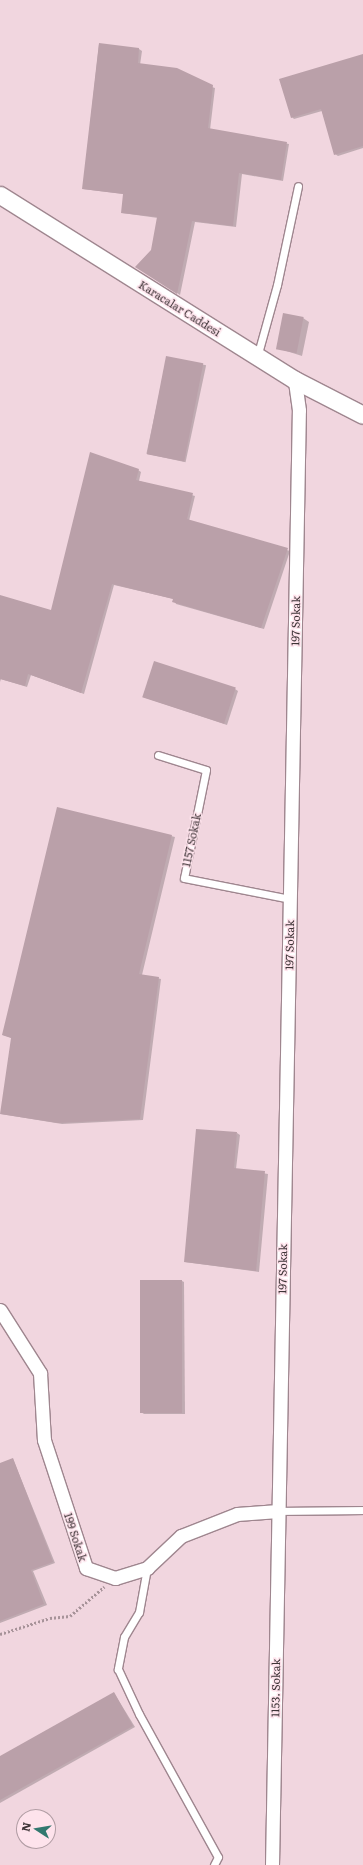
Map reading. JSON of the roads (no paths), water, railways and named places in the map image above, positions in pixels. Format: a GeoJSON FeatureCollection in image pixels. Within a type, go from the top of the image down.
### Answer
{"type":"FeatureCollection","features":[{"type":"Feature","properties":{"kind":"street","name":"Karacalar Caddesi"},"geometry":{"type":"LineString","coordinates":[[0,195],[257,357],[295,380],[363,415]]}},
{"type":"Feature","properties":{"kind":"street","name":"197 Sokak"},"geometry":{"type":"LineString","coordinates":[[278,1511],[299,410],[295,380]]}},
{"type":"Feature","properties":{"kind":"street","name":"199 Sokak"},"geometry":{"type":"LineString","coordinates":[[0,1310],[40,1373],[44,1440],[86,1568],[115,1578],[147,1568]]}},
{"type":"Feature","properties":{"kind":"street"},"geometry":{"type":"LineString","coordinates":[[147,1568],[180,1536],[237,1514],[278,1511]]}},
{"type":"Feature","properties":{"kind":"street","name":"1153. Sokak"},"geometry":{"type":"LineString","coordinates":[[272,1865],[278,1511]]}},
{"type":"Feature","properties":{"kind":"lane"},"geometry":{"type":"LineString","coordinates":[[257,357],[277,285],[298,186]]}},
{"type":"Feature","properties":{"kind":"lane","name":"1157 Sokak"},"geometry":{"type":"LineString","coordinates":[[158,755],[206,770],[184,878],[290,898]]}},
{"type":"Feature","properties":{"kind":"lane"},"geometry":{"type":"LineString","coordinates":[[278,1511],[363,1510]]}},
{"type":"Feature","properties":{"kind":"lane"},"geometry":{"type":"LineString","coordinates":[[147,1568],[139,1612],[124,1637],[118,1669],[138,1714],[218,1857],[214,1865]]}}]}
